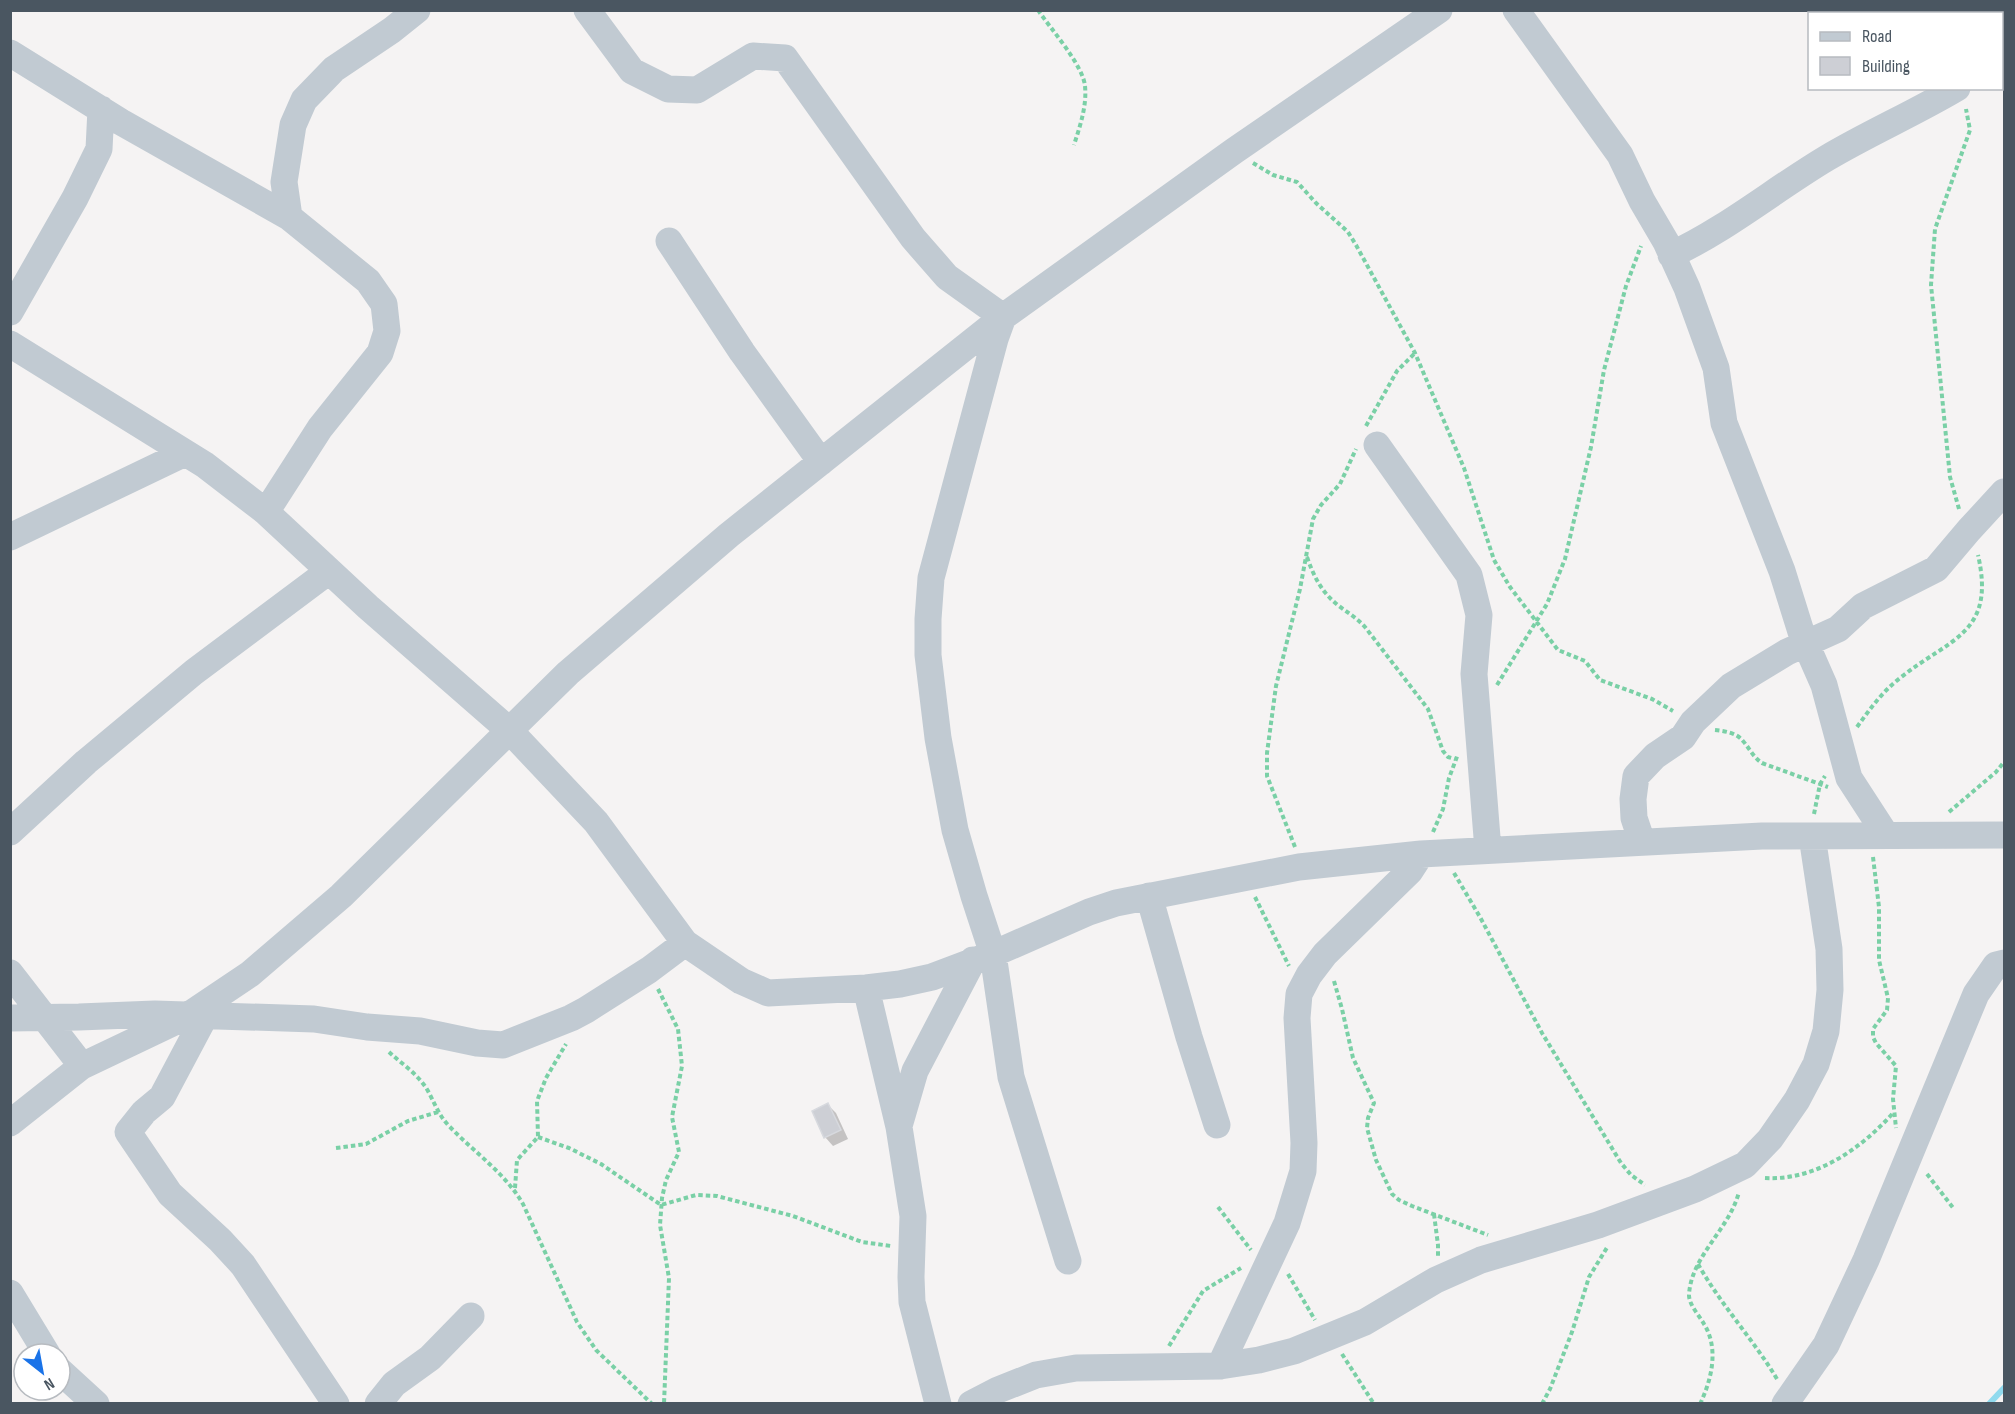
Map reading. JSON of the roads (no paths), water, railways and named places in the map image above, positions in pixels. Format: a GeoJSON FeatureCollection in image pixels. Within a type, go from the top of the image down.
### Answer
{"type":"FeatureCollection","features":[{"type":"Feature","properties":{"kind":"street"},"geometry":{"type":"LineString","coordinates":[[289,217],[285,182],[293,125],[304,100],[333,69],[392,30],[417,10]]}},
{"type":"Feature","properties":{"kind":"street"},"geometry":{"type":"LineString","coordinates":[[587,10],[632,71],[668,90],[697,90],[753,56],[785,58],[913,238],[947,277],[1003,317]]}},
{"type":"Feature","properties":{"kind":"street"},"geometry":{"type":"LineString","coordinates":[[10,1123],[82,1066],[197,1015],[250,974],[342,896],[568,673],[729,535],[1003,317],[1234,151],[1439,10]]}},
{"type":"Feature","properties":{"kind":"street"},"geometry":{"type":"LineString","coordinates":[[1515,10],[1620,155],[1687,288],[1716,368],[1724,423],[1782,571],[1805,643],[1824,685],[1849,778],[1878,835]]}},
{"type":"Feature","properties":{"kind":"street"},"geometry":{"type":"LineString","coordinates":[[10,53],[121,122],[289,217],[368,281],[384,304],[387,331],[380,353],[320,428],[266,512]]}},
{"type":"Feature","properties":{"kind":"street"},"geometry":{"type":"LineString","coordinates":[[1671,255],[1748,212],[1827,158],[1960,94]]}},
{"type":"Feature","properties":{"kind":"street"},"geometry":{"type":"LineString","coordinates":[[10,312],[75,198],[99,149],[101,109]]}},
{"type":"Feature","properties":{"kind":"street"},"geometry":{"type":"LineString","coordinates":[[669,241],[742,352],[821,462]]}},
{"type":"Feature","properties":{"kind":"street"},"geometry":{"type":"LineString","coordinates":[[1003,317],[995,339],[931,578],[928,655],[938,738],[983,957],[1011,1077],[1068,1261]]}},
{"type":"Feature","properties":{"kind":"street"},"geometry":{"type":"LineString","coordinates":[[10,344],[185,453],[234,486],[266,512],[329,571],[510,731],[596,822],[685,943],[741,981],[768,993],[866,988],[932,977],[1116,903],[1299,867],[1430,853],[1762,836],[2004,835]]}},
{"type":"Feature","properties":{"kind":"street"},"geometry":{"type":"LineString","coordinates":[[1366,440],[1469,575],[1479,615],[1474,674],[1488,850]]}},
{"type":"Feature","properties":{"kind":"street"},"geometry":{"type":"LineString","coordinates":[[10,537],[185,453]]}},
{"type":"Feature","properties":{"kind":"street"},"geometry":{"type":"LineString","coordinates":[[1642,842],[1634,818],[1633,799],[1636,776],[1655,756],[1683,737],[1693,722],[1731,686],[1805,643],[1838,629],[1863,606],[1936,569],[2004,492]]}},
{"type":"Feature","properties":{"kind":"street"},"geometry":{"type":"LineString","coordinates":[[10,832],[86,762],[194,672],[329,571]]}},
{"type":"Feature","properties":{"kind":"street"},"geometry":{"type":"LineString","coordinates":[[971,1404],[1036,1375],[1076,1368],[1220,1366],[1259,1360],[1294,1351],[1365,1322],[1436,1280],[1481,1260],[1598,1225],[1744,1170],[1770,1139],[1797,1100],[1816,1064],[1826,1031],[1830,990],[1829,949],[1812,836]]}},
{"type":"Feature","properties":{"kind":"street"},"geometry":{"type":"LineString","coordinates":[[1220,1366],[1268,1254],[1287,1222],[1304,1171],[1297,1018],[1299,994],[1309,975],[1325,954],[1430,853]]}},
{"type":"Feature","properties":{"kind":"street"},"geometry":{"type":"LineString","coordinates":[[1149,896],[1189,1038],[1217,1125]]}},
{"type":"Feature","properties":{"kind":"street"},"geometry":{"type":"LineString","coordinates":[[10,1018],[155,1014],[314,1019],[367,1027],[420,1031],[477,1043],[503,1045],[586,1010],[649,970],[685,943]]}},
{"type":"Feature","properties":{"kind":"street"},"geometry":{"type":"LineString","coordinates":[[899,1127],[915,1071],[983,957]]}},
{"type":"Feature","properties":{"kind":"street"},"geometry":{"type":"LineString","coordinates":[[1786,1401],[1826,1345],[1866,1260],[1976,994],[1996,965],[2004,963]]}},
{"type":"Feature","properties":{"kind":"street"},"geometry":{"type":"LineString","coordinates":[[10,973],[82,1066]]}},
{"type":"Feature","properties":{"kind":"street"},"geometry":{"type":"LineString","coordinates":[[866,988],[899,1127],[913,1216],[912,1302],[938,1404]]}},
{"type":"Feature","properties":{"kind":"street"},"geometry":{"type":"LineString","coordinates":[[197,1015],[162,1097],[144,1112],[128,1132],[170,1194],[220,1240],[243,1265],[336,1404]]}},
{"type":"Feature","properties":{"kind":"street"},"geometry":{"type":"LineString","coordinates":[[10,1293],[40,1342]]}},
{"type":"Feature","properties":{"kind":"street"},"geometry":{"type":"LineString","coordinates":[[378,1404],[394,1384],[430,1358],[471,1316]]}},
{"type":"Feature","properties":{"kind":"street"},"geometry":{"type":"LineString","coordinates":[[72,1382],[96,1404]]}},
{"type":"Feature","properties":{"kind":"waterway"},"geometry":{"type":"LineString","coordinates":[[1989,1404],[2004,1388]]}}]}
